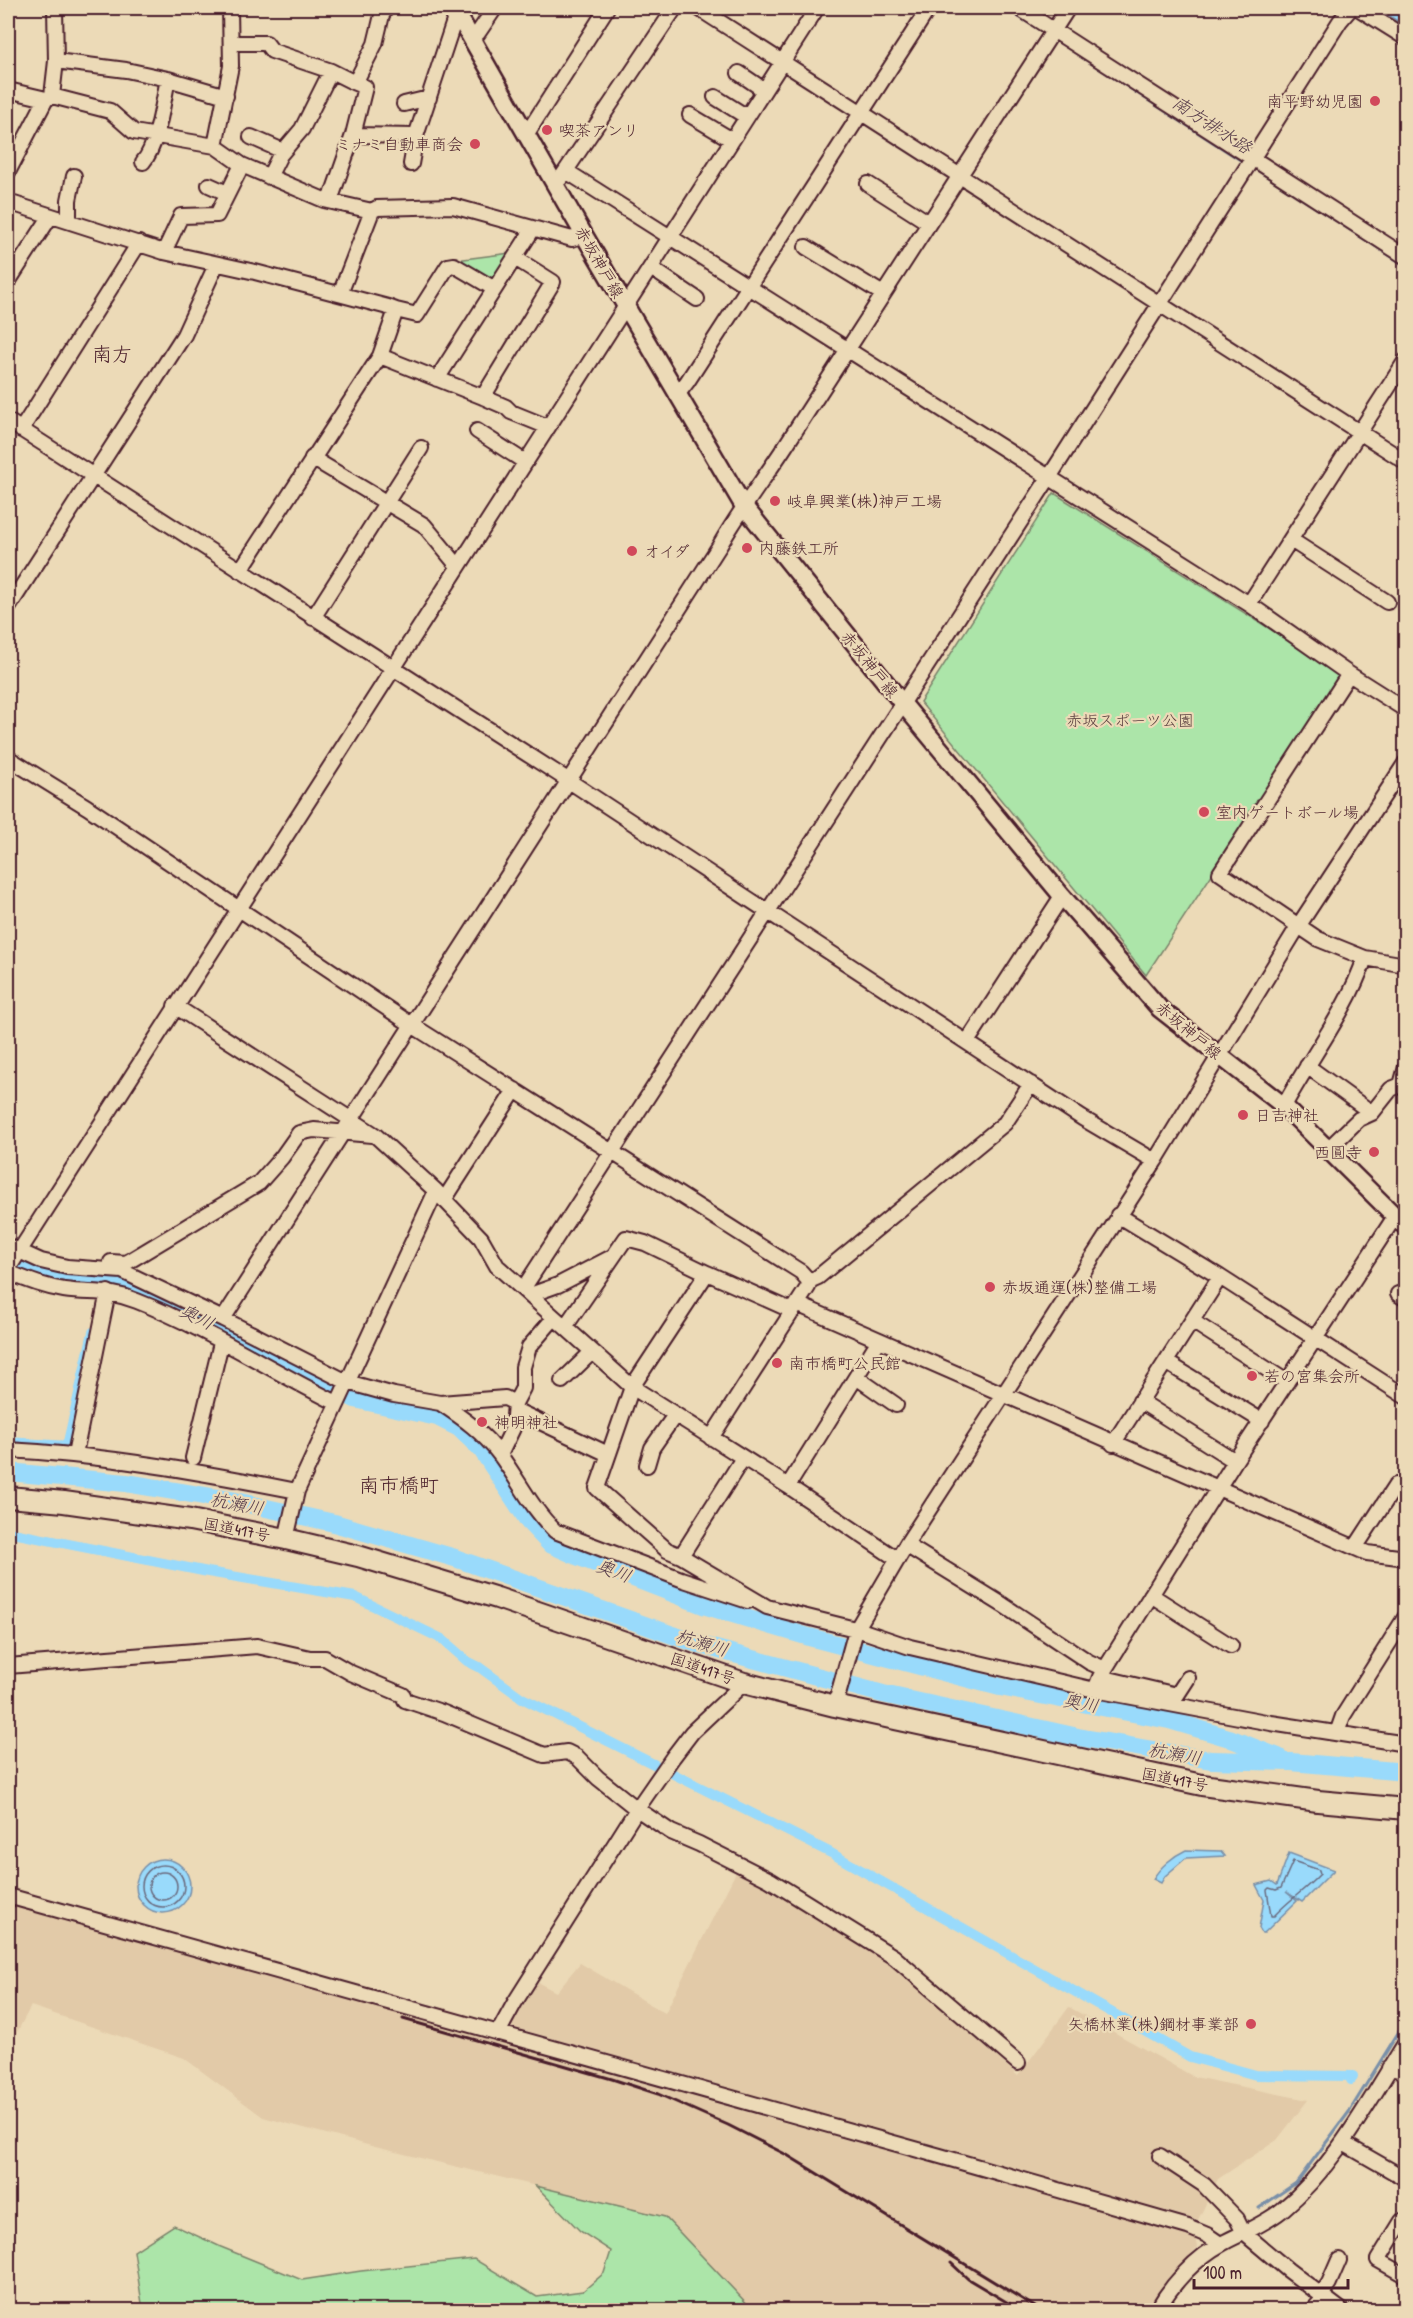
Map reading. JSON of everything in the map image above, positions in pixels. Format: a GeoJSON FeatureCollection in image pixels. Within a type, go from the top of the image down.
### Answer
{"type":"FeatureCollection","features":[{"type":"Feature","properties":{"kind":"highway","name":"国道417号"},"geometry":{"type":"LineString","coordinates":[[8,1497],[64,1502],[286,1536],[497,1598],[744,1683],[1202,1785],[1318,1801],[1406,1809]]}},
{"type":"Feature","properties":{"kind":"main road","name":"赤坂神戸線"},"geometry":{"type":"LineString","coordinates":[[455,10],[743,506],[903,705],[1062,896],[1160,1009],[1284,1106],[1400,1222]]}},
{"type":"Feature","properties":{"kind":"street"},"geometry":{"type":"LineString","coordinates":[[8,172],[49,97],[56,61],[56,8]]}},
{"type":"Feature","properties":{"kind":"street"},"geometry":{"type":"LineString","coordinates":[[215,146],[231,66],[230,8]]}},
{"type":"Feature","properties":{"kind":"street"},"geometry":{"type":"LineString","coordinates":[[355,83],[375,44],[386,8]]}},
{"type":"Feature","properties":{"kind":"street"},"geometry":{"type":"LineString","coordinates":[[471,39],[478,33],[495,8]]}},
{"type":"Feature","properties":{"kind":"street"},"geometry":{"type":"LineString","coordinates":[[526,135],[608,8]]}},
{"type":"Feature","properties":{"kind":"street"},"geometry":{"type":"LineString","coordinates":[[556,186],[675,8]]}},
{"type":"Feature","properties":{"kind":"street"},"geometry":{"type":"LineString","coordinates":[[698,8],[1406,462]]}},
{"type":"Feature","properties":{"kind":"street"},"geometry":{"type":"LineString","coordinates":[[337,1403],[136,1300],[108,1292],[65,1290],[32,1282],[8,1271],[14,1250],[394,670],[457,565],[626,307],[817,8]]}},
{"type":"Feature","properties":{"kind":"street"},"geometry":{"type":"LineString","coordinates":[[677,395],[929,8]]}},
{"type":"Feature","properties":{"kind":"street"},"geometry":{"type":"LineString","coordinates":[[1019,8],[1051,34],[1250,162],[1406,257]]}},
{"type":"Feature","properties":{"kind":"street"},"geometry":{"type":"LineString","coordinates":[[223,1319],[569,782],[743,506],[780,454],[1068,8]]}},
{"type":"Feature","properties":{"kind":"street"},"geometry":{"type":"LineString","coordinates":[[526,1292],[1158,304],[1351,8]]}},
{"type":"Feature","properties":{"kind":"street"},"geometry":{"type":"LineString","coordinates":[[1359,8],[1406,38]]}},
{"type":"Feature","properties":{"kind":"street"},"geometry":{"type":"LineString","coordinates":[[411,164],[416,136],[455,10]]}},
{"type":"Feature","properties":{"kind":"street"},"geometry":{"type":"LineString","coordinates":[[231,43],[266,43],[272,51],[332,71],[365,87],[353,135],[330,201]]}},
{"type":"Feature","properties":{"kind":"street"},"geometry":{"type":"LineString","coordinates":[[56,61],[126,70],[168,79],[226,96]]}},
{"type":"Feature","properties":{"kind":"street"},"geometry":{"type":"LineString","coordinates":[[269,177],[283,151],[302,129],[332,71]]}},
{"type":"Feature","properties":{"kind":"street"},"geometry":{"type":"LineString","coordinates":[[739,74],[764,90]]}},
{"type":"Feature","properties":{"kind":"street"},"geometry":{"type":"LineString","coordinates":[[143,162],[148,157],[155,135],[168,79]]}},
{"type":"Feature","properties":{"kind":"street"},"geometry":{"type":"LineString","coordinates":[[8,90],[110,111],[134,132],[215,146],[242,165],[269,177],[330,201],[372,211]]}},
{"type":"Feature","properties":{"kind":"street"},"geometry":{"type":"LineString","coordinates":[[715,97],[747,117]]}},
{"type":"Feature","properties":{"kind":"street"},"geometry":{"type":"LineString","coordinates":[[404,104],[429,98]]}},
{"type":"Feature","properties":{"kind":"street"},"geometry":{"type":"LineString","coordinates":[[690,115],[732,140]]}},
{"type":"Feature","properties":{"kind":"street"},"geometry":{"type":"LineString","coordinates":[[353,135],[416,136]]}},
{"type":"Feature","properties":{"kind":"street"},"geometry":{"type":"LineString","coordinates":[[251,137],[283,151]]}},
{"type":"Feature","properties":{"kind":"street"},"geometry":{"type":"LineString","coordinates":[[164,252],[182,216],[217,215],[242,165]]}},
{"type":"Feature","properties":{"kind":"street"},"geometry":{"type":"LineString","coordinates":[[566,171],[671,235],[1048,479],[1249,604],[1349,674],[1406,710]]}},
{"type":"Feature","properties":{"kind":"street"},"geometry":{"type":"LineString","coordinates":[[69,221],[69,200],[74,176]]}},
{"type":"Feature","properties":{"kind":"street"},"geometry":{"type":"LineString","coordinates":[[868,184],[929,223]]}},
{"type":"Feature","properties":{"kind":"street"},"geometry":{"type":"LineString","coordinates":[[208,185],[227,193]]}},
{"type":"Feature","properties":{"kind":"street"},"geometry":{"type":"LineString","coordinates":[[8,202],[164,252],[255,272],[417,315],[448,266],[454,264],[494,288]]}},
{"type":"Feature","properties":{"kind":"street"},"geometry":{"type":"LineString","coordinates":[[340,294],[372,211],[377,208],[453,206],[572,239],[584,235]]}},
{"type":"Feature","properties":{"kind":"street"},"geometry":{"type":"LineString","coordinates":[[8,282],[50,217]]}},
{"type":"Feature","properties":{"kind":"street"},"geometry":{"type":"LineString","coordinates":[[437,379],[533,229]]}},
{"type":"Feature","properties":{"kind":"street"},"geometry":{"type":"LineString","coordinates":[[21,430],[139,243]]}},
{"type":"Feature","properties":{"kind":"street"},"geometry":{"type":"LineString","coordinates":[[806,247],[882,294]]}},
{"type":"Feature","properties":{"kind":"street"},"geometry":{"type":"LineString","coordinates":[[483,397],[553,282],[515,258]]}},
{"type":"Feature","properties":{"kind":"street"},"geometry":{"type":"LineString","coordinates":[[8,608],[184,335],[216,265]]}},
{"type":"Feature","properties":{"kind":"street"},"geometry":{"type":"LineString","coordinates":[[651,268],[697,299]]}},
{"type":"Feature","properties":{"kind":"street"},"geometry":{"type":"LineString","coordinates":[[240,571],[380,356],[396,310]]}},
{"type":"Feature","properties":{"kind":"street"},"geometry":{"type":"LineString","coordinates":[[380,356],[506,406],[511,412],[548,427]]}},
{"type":"Feature","properties":{"kind":"street"},"geometry":{"type":"LineString","coordinates":[[1249,604],[1406,360]]}},
{"type":"Feature","properties":{"kind":"street"},"geometry":{"type":"LineString","coordinates":[[8,421],[544,764],[1082,1118],[1155,1161]]}},
{"type":"Feature","properties":{"kind":"street"},"geometry":{"type":"LineString","coordinates":[[477,431],[525,462]]}},
{"type":"Feature","properties":{"kind":"street"},"geometry":{"type":"LineString","coordinates":[[313,618],[421,448]]}},
{"type":"Feature","properties":{"kind":"street"},"geometry":{"type":"LineString","coordinates":[[312,458],[424,525],[457,565]]}},
{"type":"Feature","properties":{"kind":"street"},"geometry":{"type":"LineString","coordinates":[[1291,540],[1387,602]]}},
{"type":"Feature","properties":{"kind":"street"},"geometry":{"type":"LineString","coordinates":[[1349,674],[1220,873],[1318,939],[1365,958],[1405,963]]}},
{"type":"Feature","properties":{"kind":"street"},"geometry":{"type":"LineString","coordinates":[[8,758],[87,807],[412,1025],[801,1272],[810,1281]]}},
{"type":"Feature","properties":{"kind":"street"},"geometry":{"type":"LineString","coordinates":[[836,1702],[850,1648],[897,1559],[1155,1161],[1299,925],[1406,762]]}},
{"type":"Feature","properties":{"kind":"street"},"geometry":{"type":"LineString","coordinates":[[967,1042],[1062,896]]}},
{"type":"Feature","properties":{"kind":"street"},"geometry":{"type":"LineString","coordinates":[[1284,1106],[1331,1029],[1365,958]]}},
{"type":"Feature","properties":{"kind":"street"},"geometry":{"type":"LineString","coordinates":[[175,1006],[375,1135],[481,1238],[497,1266],[632,1388],[788,1486],[897,1559]]}},
{"type":"Feature","properties":{"kind":"street"},"geometry":{"type":"LineString","coordinates":[[1307,1066],[1372,1113]]}},
{"type":"Feature","properties":{"kind":"street"},"geometry":{"type":"LineString","coordinates":[[1328,1149],[1359,1119],[1372,1113],[1391,1089],[1403,1086],[1406,1067]]}},
{"type":"Feature","properties":{"kind":"street"},"geometry":{"type":"LineString","coordinates":[[711,1438],[810,1281],[818,1277],[1005,1123],[1031,1083]]}},
{"type":"Feature","properties":{"kind":"street"},"geometry":{"type":"LineString","coordinates":[[286,1536],[296,1494],[337,1403],[440,1196],[515,1090]]}},
{"type":"Feature","properties":{"kind":"street"},"geometry":{"type":"LineString","coordinates":[[103,1268],[107,1262],[126,1263],[259,1183],[299,1133],[314,1130],[375,1135]]}},
{"type":"Feature","properties":{"kind":"street"},"geometry":{"type":"LineString","coordinates":[[1118,1215],[1220,1277],[1406,1397]]}},
{"type":"Feature","properties":{"kind":"street"},"geometry":{"type":"LineString","coordinates":[[1100,1679],[1314,1338],[1400,1222]]}},
{"type":"Feature","properties":{"kind":"street"},"geometry":{"type":"LineString","coordinates":[[565,1327],[626,1238],[645,1244],[707,1273],[879,1340],[1355,1548],[1368,1553],[1406,1558]]}},
{"type":"Feature","properties":{"kind":"street"},"geometry":{"type":"LineString","coordinates":[[14,1250],[41,1261],[67,1267],[122,1271],[223,1319],[346,1384],[440,1403],[506,1398],[515,1407],[608,1454]]}},
{"type":"Feature","properties":{"kind":"street"},"geometry":{"type":"LineString","coordinates":[[526,1292],[558,1285],[615,1255]]}},
{"type":"Feature","properties":{"kind":"street"},"geometry":{"type":"LineString","coordinates":[[707,1273],[632,1388],[597,1488],[666,1550],[681,1556],[767,1607],[850,1648],[910,1647],[1100,1679],[1177,1695],[1188,1677]]}},
{"type":"Feature","properties":{"kind":"street"},"geometry":{"type":"LineString","coordinates":[[1113,1444],[1220,1277]]}},
{"type":"Feature","properties":{"kind":"street"},"geometry":{"type":"LineString","coordinates":[[75,1454],[108,1292]]}},
{"type":"Feature","properties":{"kind":"street"},"geometry":{"type":"LineString","coordinates":[[500,1455],[513,1428],[515,1407],[523,1389],[524,1367],[530,1347],[554,1318]]}},
{"type":"Feature","properties":{"kind":"street"},"geometry":{"type":"LineString","coordinates":[[1192,1321],[1287,1382]]}},
{"type":"Feature","properties":{"kind":"street"},"geometry":{"type":"LineString","coordinates":[[788,1486],[879,1340]]}},
{"type":"Feature","properties":{"kind":"street"},"geometry":{"type":"LineString","coordinates":[[194,1458],[221,1343]]}},
{"type":"Feature","properties":{"kind":"street"},"geometry":{"type":"LineString","coordinates":[[562,1382],[592,1352]]}},
{"type":"Feature","properties":{"kind":"street"},"geometry":{"type":"LineString","coordinates":[[1166,1362],[1262,1421]]}},
{"type":"Feature","properties":{"kind":"street"},"geometry":{"type":"LineString","coordinates":[[856,1377],[896,1406]]}},
{"type":"Feature","properties":{"kind":"street"},"geometry":{"type":"LineString","coordinates":[[1140,1401],[1236,1461]]}},
{"type":"Feature","properties":{"kind":"street"},"geometry":{"type":"LineString","coordinates":[[440,1403],[468,1421],[500,1455],[539,1516],[555,1531],[681,1579],[767,1607]]}},
{"type":"Feature","properties":{"kind":"street"},"geometry":{"type":"LineString","coordinates":[[647,1465],[652,1448],[675,1415]]}},
{"type":"Feature","properties":{"kind":"street"},"geometry":{"type":"LineString","coordinates":[[8,1450],[75,1454],[161,1466],[296,1494]]}},
{"type":"Feature","properties":{"kind":"street"},"geometry":{"type":"LineString","coordinates":[[681,1556],[743,1458]]}},
{"type":"Feature","properties":{"kind":"street"},"geometry":{"type":"LineString","coordinates":[[1355,1548],[1396,1485],[1406,1490]]}},
{"type":"Feature","properties":{"kind":"street"},"geometry":{"type":"LineString","coordinates":[[906,1545],[1089,1662],[1100,1679],[1271,1723],[1406,1744]]}},
{"type":"Feature","properties":{"kind":"street"},"geometry":{"type":"LineString","coordinates":[[1151,1596],[1232,1646]]}},
{"type":"Feature","properties":{"kind":"street"},"geometry":{"type":"LineString","coordinates":[[1337,1733],[1343,1716],[1406,1616]]}},
{"type":"Feature","properties":{"kind":"street"},"geometry":{"type":"LineString","coordinates":[[8,1666],[257,1646],[310,1658],[325,1658],[351,1674],[403,1695],[405,1700],[444,1713],[544,1755],[567,1752],[577,1757],[598,1778],[637,1809],[671,1832],[770,1880],[894,1957],[1018,2063]]}},
{"type":"Feature","properties":{"kind":"street"},"geometry":{"type":"LineString","coordinates":[[498,2033],[515,2002],[637,1809],[692,1731],[744,1683]]}},
{"type":"Feature","properties":{"kind":"street"},"geometry":{"type":"LineString","coordinates":[[8,1896],[1176,2224],[1207,2235],[1220,2244]]}},
{"type":"Feature","properties":{"kind":"street"},"geometry":{"type":"LineString","coordinates":[[1156,2310],[1184,2273],[1220,2244],[1280,2212],[1305,2190],[1343,2143],[1406,2042]]}},
{"type":"Feature","properties":{"kind":"street"},"geometry":{"type":"LineString","coordinates":[[1389,2068],[1406,2071]]}},
{"type":"Feature","properties":{"kind":"street"},"geometry":{"type":"LineString","coordinates":[[1343,2143],[1406,2179]]}},
{"type":"Feature","properties":{"kind":"street"},"geometry":{"type":"LineString","coordinates":[[1160,2156],[1204,2185],[1237,2219],[1244,2233],[1341,2310]]}},
{"type":"Feature","properties":{"kind":"street"},"geometry":{"type":"LineString","coordinates":[[1406,2223],[1402,2221],[1378,2260],[1406,2276]]}},
{"type":"Feature","properties":{"kind":"street"},"geometry":{"type":"LineString","coordinates":[[1313,2310],[1340,2260]]}},
{"type":"Feature","properties":{"kind":"shaded area"},"geometry":{"type":"Polygon","coordinates":[[[739,1866],[890,1962],[1018,2076],[1069,2007],[1194,2077],[1308,2100],[1277,2140],[1218,2179],[1198,2220],[508,2026],[537,1982],[556,1992],[580,1963],[665,2013],[739,1866]]]}},
{"type":"Feature","properties":{"kind":"shaded area"},"geometry":{"type":"Polygon","coordinates":[[[8,1902],[743,2111],[1195,2236],[1197,2248],[1169,2277],[1151,2310],[753,2310],[665,2217],[375,2147],[263,2117],[184,2058],[31,2006],[8,2049],[8,1902]]]}},
{"type":"Feature","properties":{"kind":"green space"},"geometry":{"type":"Polygon","coordinates":[[[511,253],[494,280],[489,280],[456,260],[511,253]]]}},
{"type":"Feature","properties":{"kind":"green space","name":"赤坂スポーツ公園"},"geometry":{"type":"Polygon","coordinates":[[[1054,493],[1343,675],[1146,975],[920,702],[1054,493]]]}},
{"type":"Feature","properties":{"kind":"green space"},"geometry":{"type":"Polygon","coordinates":[[[536,2186],[665,2217],[753,2310],[143,2310],[134,2251],[174,2225],[302,2280],[474,2259],[537,2297],[583,2291],[604,2273],[611,2251],[580,2231],[536,2186]]]}},
{"type":"Feature","properties":{"kind":"water"},"geometry":{"type":"Polygon","coordinates":[[[1377,8],[1405,8],[1405,26],[1377,8]]]}},
{"type":"Feature","properties":{"kind":"water"},"geometry":{"type":"Polygon","coordinates":[[[1186,1850],[1221,1851],[1225,1856],[1186,1858],[1165,1876],[1161,1883],[1153,1879],[1167,1862],[1186,1850]]]}},
{"type":"Feature","properties":{"kind":"water"},"geometry":{"type":"Polygon","coordinates":[[[1289,1853],[1334,1870],[1302,1902],[1286,1892],[1297,1901],[1262,1933],[1259,1928],[1264,1900],[1256,1885],[1271,1881],[1277,1885],[1289,1853]]]}},
{"type":"Feature","properties":{"kind":"water"},"geometry":{"type":"Polygon","coordinates":[[[158,1859],[168,1859],[178,1863],[186,1871],[190,1886],[186,1901],[178,1909],[168,1913],[158,1913],[148,1909],[140,1901],[136,1891],[136,1881],[140,1871],[148,1863],[158,1859]]]}},
{"type":"Feature","properties":{"kind":"waterway","name":"南方排水路"},"geometry":{"type":"LineString","coordinates":[[1005,8],[1046,34]]}},
{"type":"Feature","properties":{"kind":"waterway","name":"南方排水路"},"geometry":{"type":"LineString","coordinates":[[1054,39],[1245,163]]}},
{"type":"Feature","properties":{"kind":"waterway","name":"南方排水路"},"geometry":{"type":"LineString","coordinates":[[1251,166],[1406,266]]}},
{"type":"Feature","properties":{"kind":"waterway","name":"奥川"},"geometry":{"type":"LineString","coordinates":[[8,1259],[36,1273],[76,1281],[120,1284],[151,1294],[355,1399],[437,1417],[459,1428],[482,1450],[529,1522],[550,1544],[577,1556],[706,1606],[809,1637],[1000,1687],[1169,1720],[1229,1738],[1278,1757]]}},
{"type":"Feature","properties":{"kind":"waterway"},"geometry":{"type":"LineString","coordinates":[[8,1442],[67,1446],[93,1332]]}},
{"type":"Feature","properties":{"kind":"waterway","name":"杭瀬川"},"geometry":{"type":"LineString","coordinates":[[8,1472],[126,1483],[235,1501],[334,1523],[455,1558],[701,1645],[883,1694],[1078,1737],[1211,1760],[1291,1762],[1406,1772]]}},
{"type":"Feature","properties":{"kind":"waterway"},"geometry":{"type":"LineString","coordinates":[[8,1532],[208,1572],[355,1597],[442,1639],[467,1661],[522,1698],[831,1853],[1190,2057],[1256,2075],[1353,2076],[1351,2080]]}},
{"type":"Feature","properties":{"kind":"waterway"},"geometry":{"type":"LineString","coordinates":[[1259,2208],[1296,2183],[1349,2112],[1406,2020]]}},
{"type":"Feature","properties":{"kind":"railway"},"geometry":{"type":"LineString","coordinates":[[403,2019],[658,2094],[728,2125],[787,2155],[1040,2310]]}},
{"type":"Feature","properties":{"kind":"railway"},"geometry":{"type":"LineString","coordinates":[[951,2263],[968,2279],[1020,2310]]}},
{"type":"Feature","properties":{"kind":"place","name":"南平野幼児園"},"geometry":{"type":"Point","coordinates":[1375,101]}},
{"type":"Feature","properties":{"kind":"place","name":"喫茶アンリ"},"geometry":{"type":"Point","coordinates":[547,130]}},
{"type":"Feature","properties":{"kind":"place","name":"ミナミ自動車商会"},"geometry":{"type":"Point","coordinates":[475,144]}},
{"type":"Feature","properties":{"kind":"place","name":"岐阜興業(株)神戸工場"},"geometry":{"type":"Point","coordinates":[775,501]}},
{"type":"Feature","properties":{"kind":"place","name":"内藤鉄工所"},"geometry":{"type":"Point","coordinates":[747,548]}},
{"type":"Feature","properties":{"kind":"place","name":"オイダ"},"geometry":{"type":"Point","coordinates":[632,551]}},
{"type":"Feature","properties":{"kind":"place","name":"室内ゲートボール場"},"geometry":{"type":"Point","coordinates":[1204,812]}},
{"type":"Feature","properties":{"kind":"place","name":"日吉神社"},"geometry":{"type":"Point","coordinates":[1243,1115]}},
{"type":"Feature","properties":{"kind":"place","name":"西圓寺"},"geometry":{"type":"Point","coordinates":[1374,1152]}},
{"type":"Feature","properties":{"kind":"place","name":"赤坂通運(株)整備工場"},"geometry":{"type":"Point","coordinates":[990,1287]}},
{"type":"Feature","properties":{"kind":"place","name":"南市橋町公民館"},"geometry":{"type":"Point","coordinates":[777,1363]}},
{"type":"Feature","properties":{"kind":"place","name":"若の宮集会所"},"geometry":{"type":"Point","coordinates":[1252,1376]}},
{"type":"Feature","properties":{"kind":"place","name":"神明神社"},"geometry":{"type":"Point","coordinates":[482,1422]}},
{"type":"Feature","properties":{"kind":"place","name":"矢橋林業(株)鋼材事業部"},"geometry":{"type":"Point","coordinates":[1251,2024]}},
{"type":"Feature","properties":{"kind":"district","name":"南方"},"geometry":{"type":"Point","coordinates":[112,354]}},
{"type":"Feature","properties":{"kind":"district","name":"南市橋町"},"geometry":{"type":"Point","coordinates":[399,1485]}}]}
